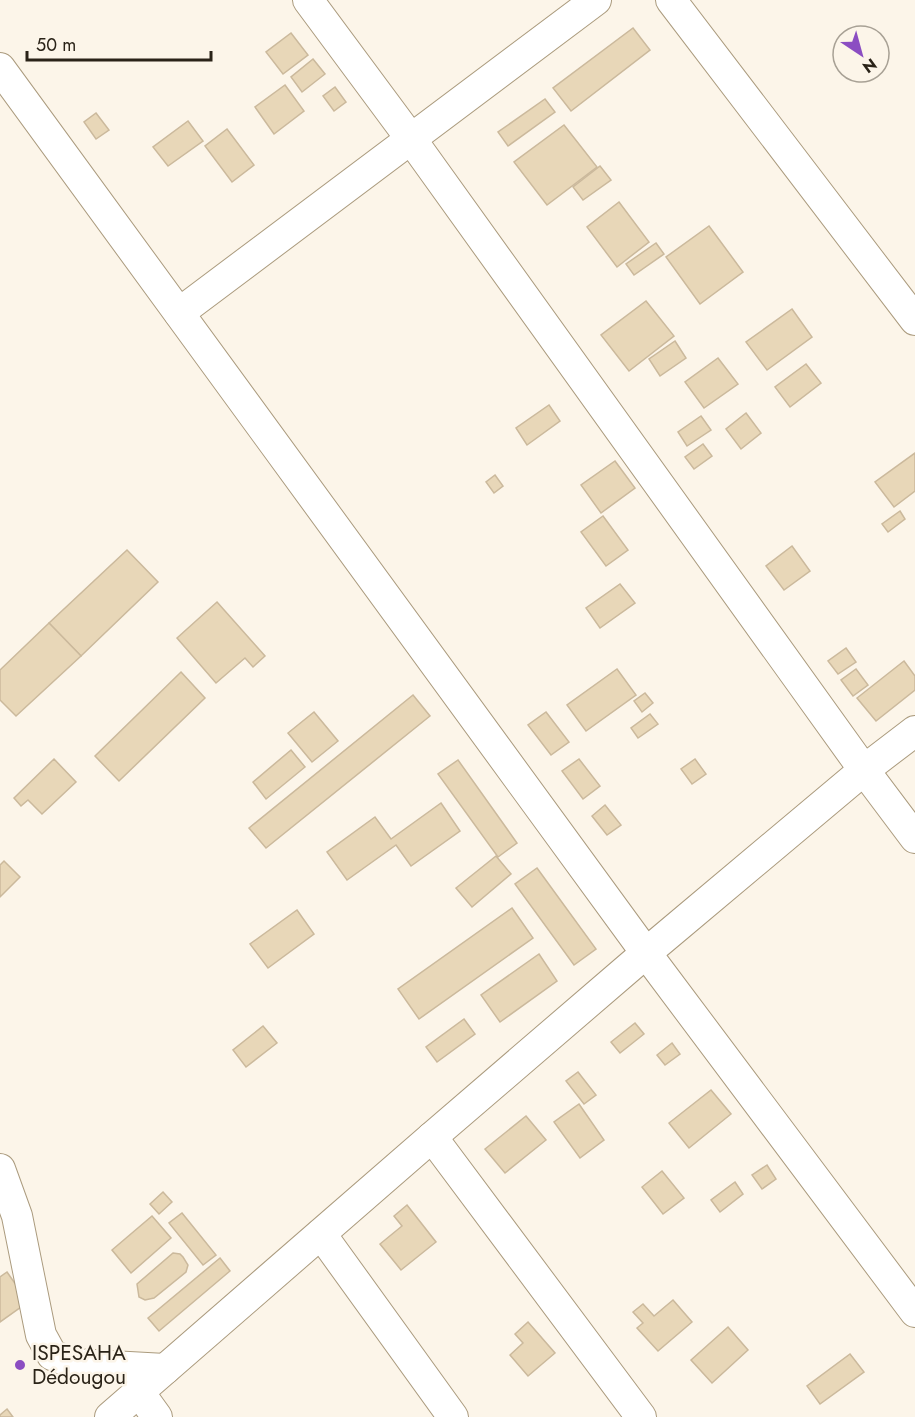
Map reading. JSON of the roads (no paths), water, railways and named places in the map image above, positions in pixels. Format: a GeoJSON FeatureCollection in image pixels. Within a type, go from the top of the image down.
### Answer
{"type":"FeatureCollection","features":[{"type":"Feature","properties":{"kind":"street"},"geometry":{"type":"LineString","coordinates":[[308,0],[411,139],[915,838]]}},
{"type":"Feature","properties":{"kind":"street"},"geometry":{"type":"LineString","coordinates":[[179,313],[596,0]]}},
{"type":"Feature","properties":{"kind":"street"},"geometry":{"type":"LineString","coordinates":[[671,0],[915,320]]}},
{"type":"Feature","properties":{"kind":"street"},"geometry":{"type":"LineString","coordinates":[[0,68],[646,953],[915,1312]]}},
{"type":"Feature","properties":{"kind":"street"},"geometry":{"type":"LineString","coordinates":[[110,1417],[646,953],[864,770],[915,731]]}},
{"type":"Feature","properties":{"kind":"street"},"geometry":{"type":"LineString","coordinates":[[432,1137],[641,1417]]}},
{"type":"Feature","properties":{"kind":"street"},"geometry":{"type":"LineString","coordinates":[[0,1169],[17,1216],[41,1335],[52,1354],[75,1364],[165,1369]]}},
{"type":"Feature","properties":{"kind":"street"},"geometry":{"type":"LineString","coordinates":[[321,1234],[453,1417]]}},
{"type":"Feature","properties":{"kind":"street"},"geometry":{"type":"LineString","coordinates":[[139,1392],[157,1417]]}},
{"type":"Feature","properties":{"kind":"place","name":"ISPESAHA Dédougou"},"geometry":{"type":"Point","coordinates":[20,1365]}}]}
